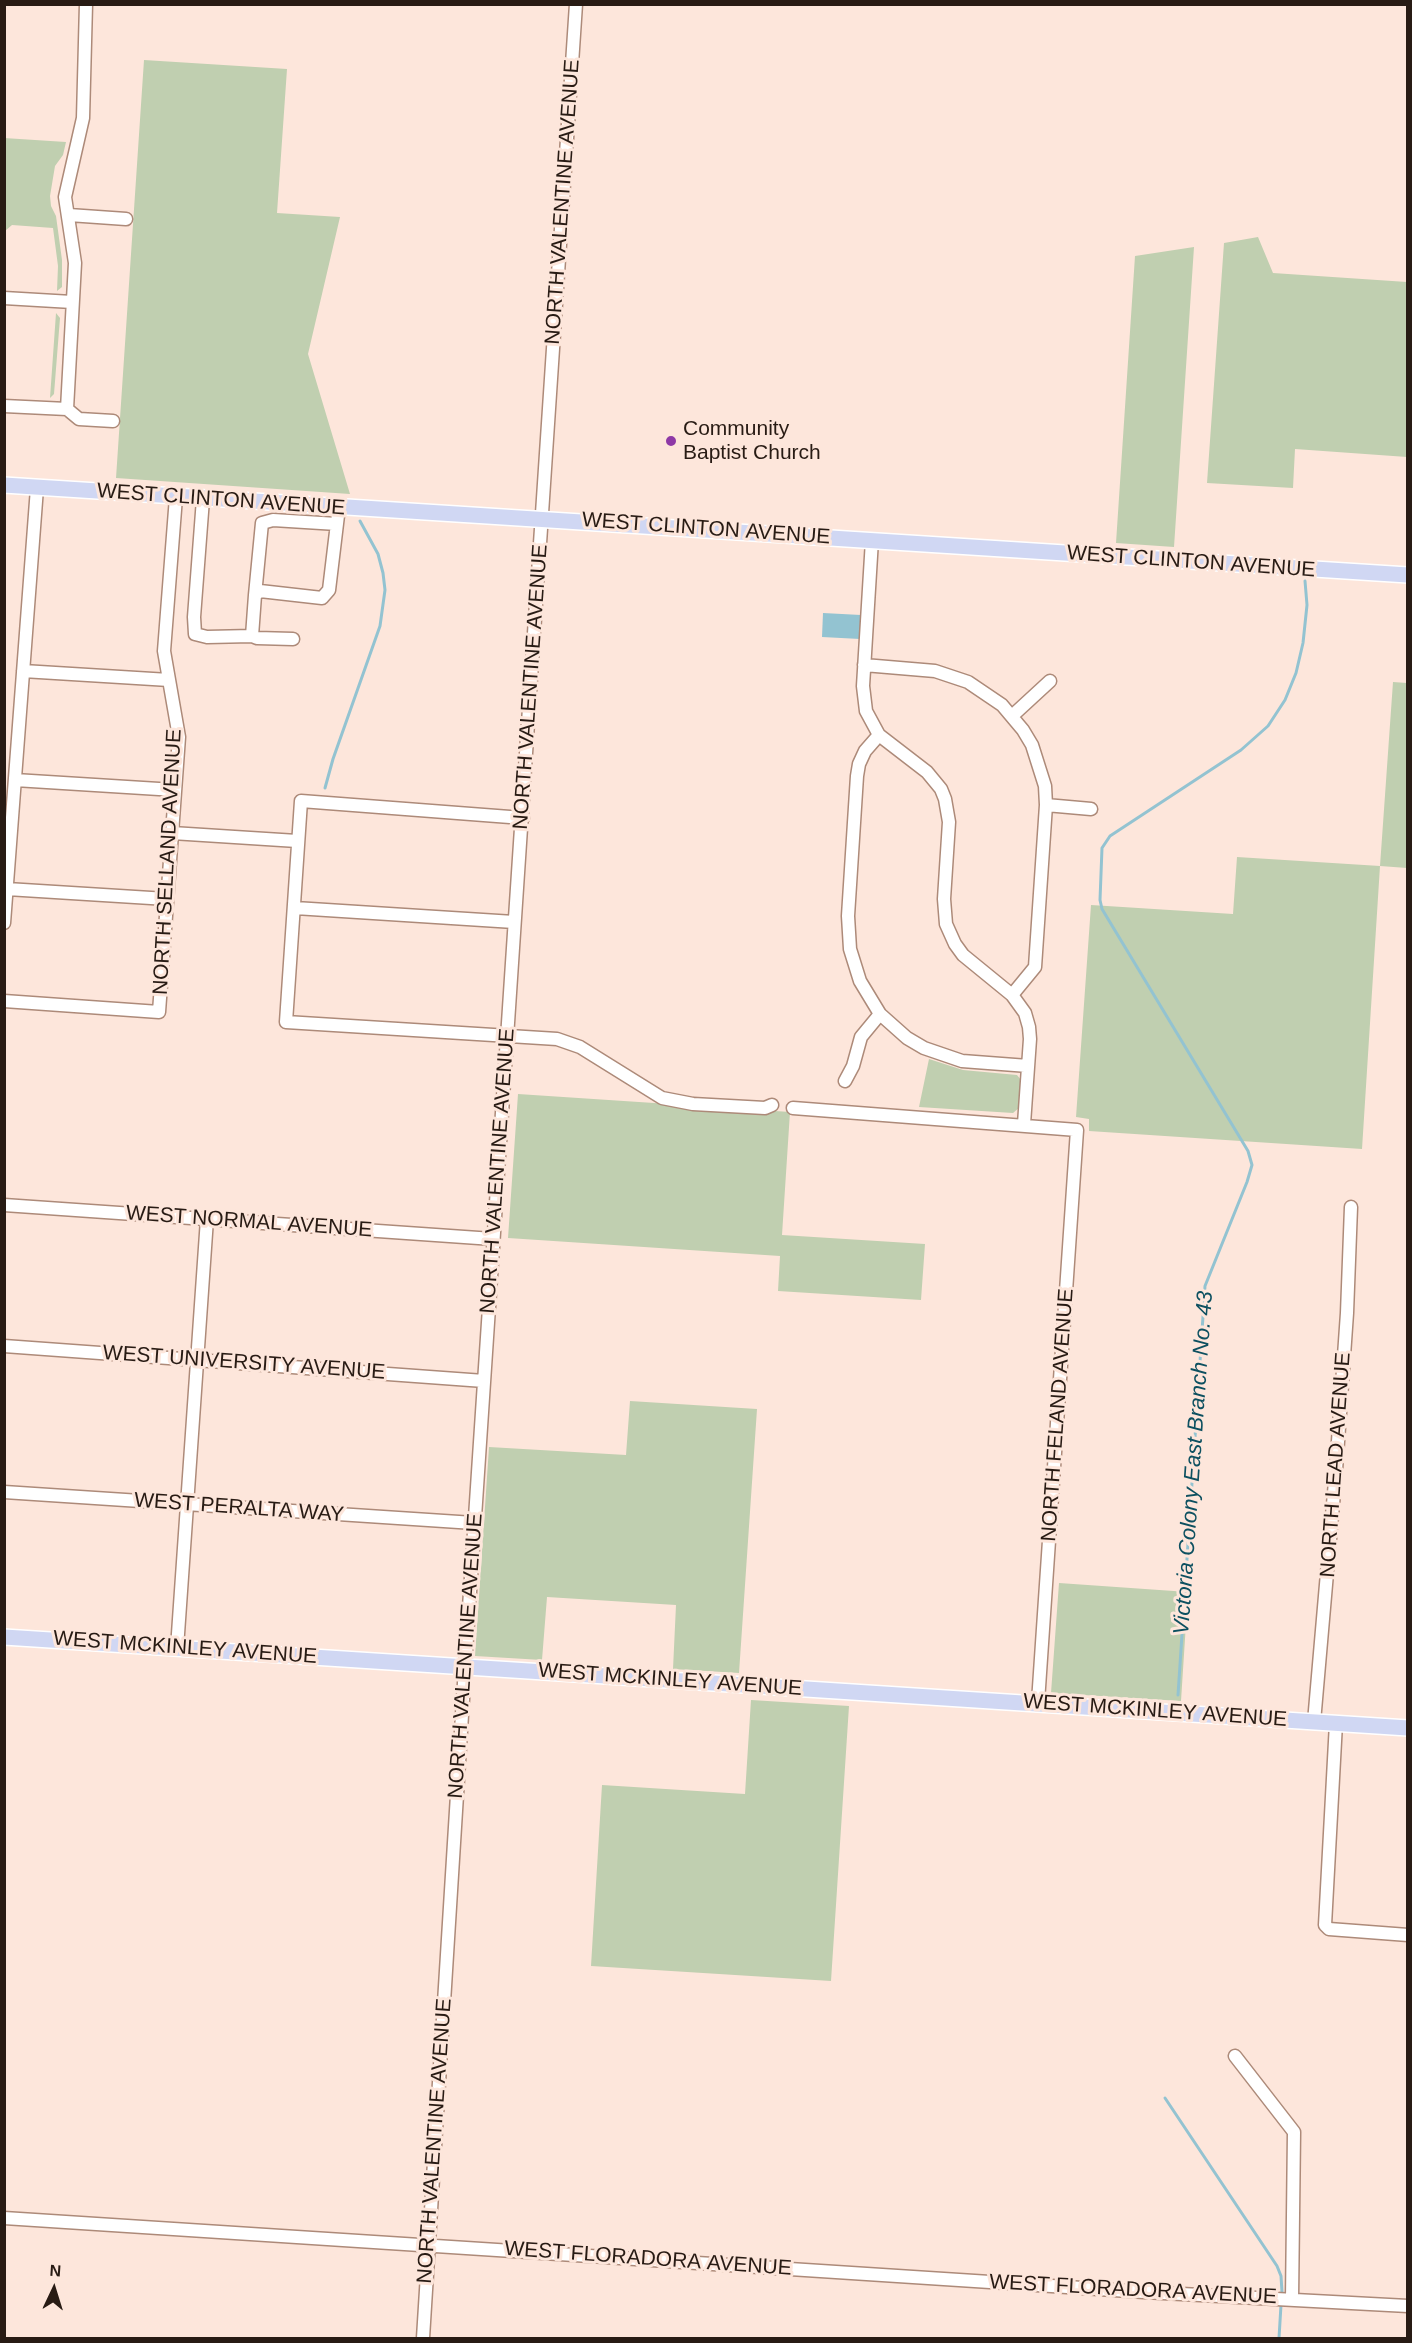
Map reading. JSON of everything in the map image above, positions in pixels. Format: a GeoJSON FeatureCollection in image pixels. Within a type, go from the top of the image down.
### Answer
{"type":"FeatureCollection","features":[{"type":"Feature","properties":{"kind":"main road","name":"WEST CLINTON AVENUE"},"geometry":{"type":"LineString","coordinates":[[4,485],[177,498],[541,518],[1407,575]]}},
{"type":"Feature","properties":{"kind":"main road","name":"WEST MCKINLEY AVENUE"},"geometry":{"type":"LineString","coordinates":[[4,1637],[1038,1702],[1407,1728]]}},
{"type":"Feature","properties":{"kind":"street"},"geometry":{"type":"LineString","coordinates":[[67,409],[75,263],[65,197],[82,118],[86,4]]}},
{"type":"Feature","properties":{"kind":"street","name":"NORTH VALENTINE AVENUE"},"geometry":{"type":"LineString","coordinates":[[423,2338],[474,1523],[576,4]]}},
{"type":"Feature","properties":{"kind":"street"},"geometry":{"type":"LineString","coordinates":[[69,216],[126,219]]}},
{"type":"Feature","properties":{"kind":"street"},"geometry":{"type":"LineString","coordinates":[[4,298],[72,302]]}},
{"type":"Feature","properties":{"kind":"street"},"geometry":{"type":"LineString","coordinates":[[4,406],[67,409],[79,419],[113,421]]}},
{"type":"Feature","properties":{"kind":"street"},"geometry":{"type":"LineString","coordinates":[[4,923],[37,488]]}},
{"type":"Feature","properties":{"kind":"street","name":"NORTH SELLAND AVENUE"},"geometry":{"type":"LineString","coordinates":[[4,1001],[159,1012],[178,737],[164,651],[177,498]]}},
{"type":"Feature","properties":{"kind":"street"},"geometry":{"type":"LineString","coordinates":[[203,499],[194,617],[195,634],[217,638],[252,636],[293,639]]}},
{"type":"Feature","properties":{"kind":"street"},"geometry":{"type":"LineString","coordinates":[[255,595],[260,591],[322,598],[329,590],[339,507]]}},
{"type":"Feature","properties":{"kind":"street"},"geometry":{"type":"LineString","coordinates":[[252,636],[262,523],[273,520],[337,524]]}},
{"type":"Feature","properties":{"kind":"street"},"geometry":{"type":"LineString","coordinates":[[793,1108],[1024,1124],[1029,1066],[1029,1027],[1024,1013],[1012,995],[963,955],[949,934],[944,899],[949,822],[948,810],[940,789],[927,772],[879,735],[866,711],[863,698],[864,665],[872,540]]}},
{"type":"Feature","properties":{"kind":"street"},"geometry":{"type":"LineString","coordinates":[[864,665],[918,668],[952,675],[980,688],[1012,716],[1023,730],[1036,755],[1045,786],[1046,805],[1035,967],[1012,995]]}},
{"type":"Feature","properties":{"kind":"street"},"geometry":{"type":"LineString","coordinates":[[23,671],[169,680]]}},
{"type":"Feature","properties":{"kind":"street"},"geometry":{"type":"LineString","coordinates":[[1012,716],[1050,681]]}},
{"type":"Feature","properties":{"kind":"street"},"geometry":{"type":"LineString","coordinates":[[879,735],[865,751],[856,776],[848,916],[854,966],[865,992],[880,1014],[907,1038],[947,1057],[970,1062],[1029,1066]]}},
{"type":"Feature","properties":{"kind":"street"},"geometry":{"type":"LineString","coordinates":[[15,780],[175,790]]}},
{"type":"Feature","properties":{"kind":"street"},"geometry":{"type":"LineString","coordinates":[[523,818],[301,801],[286,1022],[557,1039],[580,1047],[662,1098],[693,1104],[765,1108],[772,1105]]}},
{"type":"Feature","properties":{"kind":"street"},"geometry":{"type":"LineString","coordinates":[[1046,805],[1091,808]]}},
{"type":"Feature","properties":{"kind":"street"},"geometry":{"type":"LineString","coordinates":[[172,832],[297,841]]}},
{"type":"Feature","properties":{"kind":"street"},"geometry":{"type":"LineString","coordinates":[[7,889],[167,899]]}},
{"type":"Feature","properties":{"kind":"street"},"geometry":{"type":"LineString","coordinates":[[295,908],[514,922]]}},
{"type":"Feature","properties":{"kind":"street"},"geometry":{"type":"LineString","coordinates":[[845,1081],[853,1066],[861,1037],[880,1014]]}},
{"type":"Feature","properties":{"kind":"street","name":"NORTH FELAND AVENUE"},"geometry":{"type":"LineString","coordinates":[[1024,1124],[1076,1128],[1038,1702]]}},
{"type":"Feature","properties":{"kind":"street","name":"WEST NORMAL AVENUE"},"geometry":{"type":"LineString","coordinates":[[4,1205],[493,1239]]}},
{"type":"Feature","properties":{"kind":"street","name":"NORTH LEAD AVENUE"},"geometry":{"type":"LineString","coordinates":[[1314,1722],[1336,1470],[1347,1313],[1351,1207]]}},
{"type":"Feature","properties":{"kind":"street"},"geometry":{"type":"LineString","coordinates":[[177,1648],[207,1220]]}},
{"type":"Feature","properties":{"kind":"street","name":"WEST UNIVERSITY AVENUE"},"geometry":{"type":"LineString","coordinates":[[4,1346],[484,1381]]}},
{"type":"Feature","properties":{"kind":"street","name":"WEST PERALTA WAY"},"geometry":{"type":"LineString","coordinates":[[4,1492],[474,1523]]}},
{"type":"Feature","properties":{"kind":"street"},"geometry":{"type":"LineString","coordinates":[[1336,1723],[1325,1925],[1329,1929],[1407,1935]]}},
{"type":"Feature","properties":{"kind":"street","name":"WEST FLORADORA AVENUE"},"geometry":{"type":"LineString","coordinates":[[1235,2056],[1294,2132],[1292,2299]]}},
{"type":"Feature","properties":{"kind":"street","name":"WEST FLORADORA AVENUE"},"geometry":{"type":"LineString","coordinates":[[4,2218],[1134,2291],[1407,2306]]}},
{"type":"Feature","properties":{"kind":"green space"},"geometry":{"type":"Polygon","coordinates":[[[144,60],[287,69],[277,213],[340,217],[308,354],[350,494],[116,478],[144,60]]]}},
{"type":"Feature","properties":{"kind":"green space"},"geometry":{"type":"Polygon","coordinates":[[[4,138],[66,142],[63,155],[55,166],[50,196],[51,206],[56,216],[62,260],[62,287],[57,291],[58,266],[53,228],[12,225],[5,231],[4,138]]]}},
{"type":"Feature","properties":{"kind":"green space"},"geometry":{"type":"Polygon","coordinates":[[[1258,237],[1273,273],[1407,282],[1407,457],[1295,449],[1293,488],[1207,483],[1224,243],[1258,237]]]}},
{"type":"Feature","properties":{"kind":"green space"},"geometry":{"type":"Polygon","coordinates":[[[1194,247],[1174,547],[1116,543],[1135,256],[1194,247]]]}},
{"type":"Feature","properties":{"kind":"green space"},"geometry":{"type":"Polygon","coordinates":[[[56,313],[60,318],[54,394],[50,398],[56,313]]]}},
{"type":"Feature","properties":{"kind":"green space"},"geometry":{"type":"Polygon","coordinates":[[[1393,682],[1407,683],[1407,868],[1380,866],[1393,682]]]}},
{"type":"Feature","properties":{"kind":"green space"},"geometry":{"type":"Polygon","coordinates":[[[1237,857],[1380,866],[1362,1149],[1089,1131],[1089,1119],[1076,1117],[1091,905],[1233,914],[1237,857]]]}},
{"type":"Feature","properties":{"kind":"green space"},"geometry":{"type":"Polygon","coordinates":[[[929,1059],[963,1070],[1017,1075],[1021,1080],[1020,1107],[1013,1113],[919,1107],[929,1059]]]}},
{"type":"Feature","properties":{"kind":"green space"},"geometry":{"type":"Polygon","coordinates":[[[518,1094],[790,1112],[782,1235],[925,1244],[921,1300],[778,1291],[780,1256],[508,1238],[518,1094]]]}},
{"type":"Feature","properties":{"kind":"green space"},"geometry":{"type":"Polygon","coordinates":[[[630,1401],[757,1409],[739,1673],[673,1669],[676,1605],[547,1597],[542,1660],[475,1656],[489,1447],[626,1455],[630,1401]]]}},
{"type":"Feature","properties":{"kind":"green space"},"geometry":{"type":"Polygon","coordinates":[[[1059,1583],[1188,1592],[1181,1701],[1051,1693],[1059,1583]]]}},
{"type":"Feature","properties":{"kind":"green space"},"geometry":{"type":"Polygon","coordinates":[[[751,1700],[849,1706],[831,1981],[591,1966],[602,1785],[745,1794],[751,1700]]]}},
{"type":"Feature","properties":{"kind":"water"},"geometry":{"type":"Polygon","coordinates":[[[823,613],[861,615],[860,639],[822,637],[823,613]]]}},
{"type":"Feature","properties":{"kind":"waterway"},"geometry":{"type":"LineString","coordinates":[[325,788],[380,626],[385,590],[378,554],[360,521]]}},
{"type":"Feature","properties":{"kind":"waterway","name":"Victoria Colony East Branch No. 43"},"geometry":{"type":"LineString","coordinates":[[1178,1695],[1205,1286],[1252,1165],[1248,1151],[1102,909],[1100,900],[1102,848],[1110,836],[1241,750],[1268,726],[1285,700],[1296,673],[1303,643],[1307,605],[1305,581]]}},
{"type":"Feature","properties":{"kind":"waterway","name":"Victoria Colony East Branch No. 43"},"geometry":{"type":"LineString","coordinates":[[1165,2098],[1277,2266],[1281,2276],[1282,2292]]}},
{"type":"Feature","properties":{"kind":"waterway","name":"Victoria Colony East Branch No. 43"},"geometry":{"type":"LineString","coordinates":[[1279,2338],[1281,2305]]}},
{"type":"Feature","properties":{"kind":"place","name":"Community Baptist Church"},"geometry":{"type":"Point","coordinates":[671,441]}}]}
